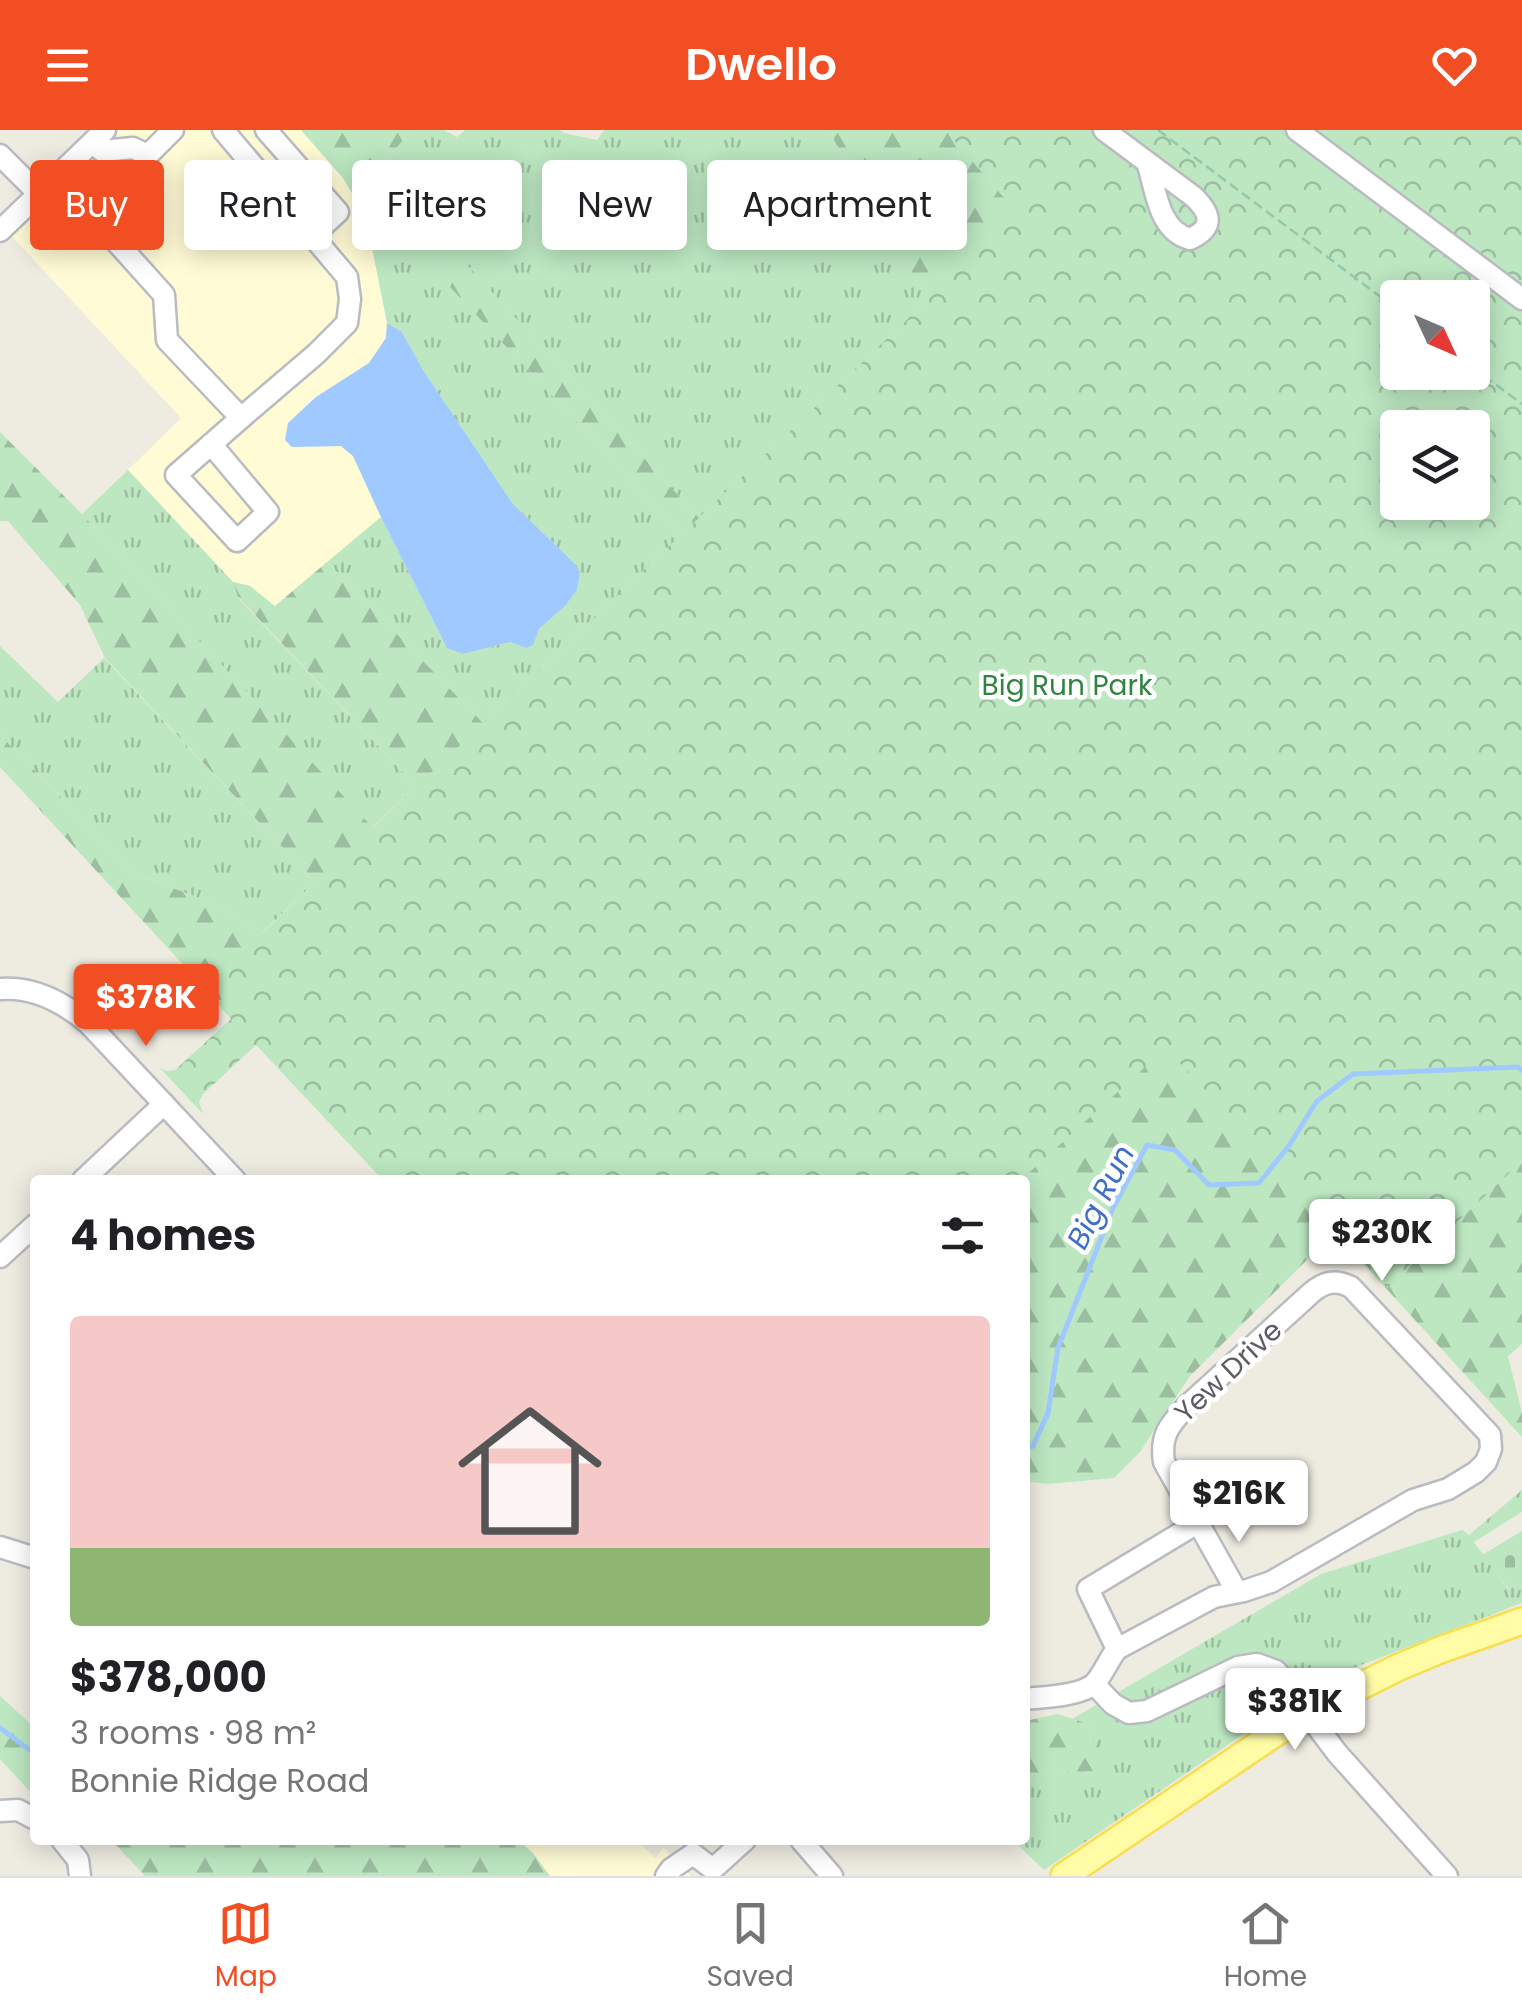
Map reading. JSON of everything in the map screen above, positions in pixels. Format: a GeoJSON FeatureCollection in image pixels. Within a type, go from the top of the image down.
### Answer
{"type":"FeatureCollection","features":[{"type":"Feature","properties":{"kind":"main road"},"geometry":{"type":"LineString","coordinates":[[1064,1876],[1307,1714],[1397,1668],[1522,1621]]}},
{"type":"Feature","properties":{"kind":"street"},"geometry":{"type":"LineString","coordinates":[[99,136],[102,151],[133,148],[148,156],[173,130]]}},
{"type":"Feature","properties":{"kind":"street"},"geometry":{"type":"LineString","coordinates":[[223,130],[248,160]]}},
{"type":"Feature","properties":{"kind":"street"},"geometry":{"type":"LineString","coordinates":[[266,130],[292,160]]}},
{"type":"Feature","properties":{"kind":"street"},"geometry":{"type":"LineString","coordinates":[[1104,130],[1147,162]]}},
{"type":"Feature","properties":{"kind":"street"},"geometry":{"type":"LineString","coordinates":[[1297,130],[1522,299]]}},
{"type":"Feature","properties":{"kind":"street"},"geometry":{"type":"LineString","coordinates":[[74,160],[99,136]]}},
{"type":"Feature","properties":{"kind":"street"},"geometry":{"type":"LineString","coordinates":[[0,155],[30,185]]}},
{"type":"Feature","properties":{"kind":"street"},"geometry":{"type":"LineString","coordinates":[[0,231],[30,203]]}},
{"type":"Feature","properties":{"kind":"street"},"geometry":{"type":"LineString","coordinates":[[123,250],[164,296],[167,340],[241,418]]}},
{"type":"Feature","properties":{"kind":"street"},"geometry":{"type":"LineString","coordinates":[[211,444],[268,512],[236,541],[176,476],[211,444],[316,354],[347,322],[347,277],[324,250]]}},
{"type":"Feature","properties":{"kind":"street"},"geometry":{"type":"LineString","coordinates":[[7,988],[44,996],[88,1023],[231,1175]]}},
{"type":"Feature","properties":{"kind":"street"},"geometry":{"type":"LineString","coordinates":[[88,1175],[164,1104]]}},
{"type":"Feature","properties":{"kind":"street"},"geometry":{"type":"LineString","coordinates":[[0,1258],[30,1230]]}},
{"type":"Feature","properties":{"kind":"street","name":"Yew Drive"},"geometry":{"type":"LineString","coordinates":[[1342,1282],[1490,1435],[1491,1449],[1476,1472],[1448,1490],[1413,1500],[1271,1582],[1237,1592],[1164,1462],[1162,1445],[1170,1424],[1320,1286],[1342,1282]]}},
{"type":"Feature","properties":{"kind":"street"},"geometry":{"type":"LineString","coordinates":[[1117,1650],[1088,1589],[1198,1522]]}},
{"type":"Feature","properties":{"kind":"street"},"geometry":{"type":"LineString","coordinates":[[0,1547],[30,1556]]}},
{"type":"Feature","properties":{"kind":"street"},"geometry":{"type":"LineString","coordinates":[[1030,1698],[1079,1691],[1094,1684],[1117,1650],[1214,1596],[1237,1592]]}},
{"type":"Feature","properties":{"kind":"street"},"geometry":{"type":"LineString","coordinates":[[1094,1684],[1113,1704],[1129,1713],[1148,1711],[1238,1667],[1258,1664],[1276,1670],[1337,1753],[1447,1876]]}},
{"type":"Feature","properties":{"kind":"street"},"geometry":{"type":"LineString","coordinates":[[0,1811],[18,1810],[30,1816]]}},
{"type":"Feature","properties":{"kind":"street"},"geometry":{"type":"LineString","coordinates":[[66,1845],[78,1860],[80,1876]]}},
{"type":"Feature","properties":{"kind":"street"},"geometry":{"type":"LineString","coordinates":[[666,1876],[671,1868],[693,1854],[713,1869],[740,1845]]}},
{"type":"Feature","properties":{"kind":"street"},"geometry":{"type":"LineString","coordinates":[[805,1845],[832,1876]]}},
{"type":"Feature","properties":{"kind":"path"},"geometry":{"type":"LineString","coordinates":[[1158,130],[1380,296]]}},
{"type":"Feature","properties":{"kind":"path"},"geometry":{"type":"LineString","coordinates":[[1490,380],[1522,404]]}},
{"type":"Feature","properties":{"kind":"shaded area"},"geometry":{"type":"Polygon","coordinates":[[[107,130],[301,130],[327,160],[184,160],[184,250],[332,250],[332,165],[352,193],[352,250],[373,250],[387,323],[386,338],[369,363],[316,397],[292,447],[341,446],[353,456],[381,517],[274,607],[250,586],[233,582],[128,470],[181,418],[7,231],[30,208],[30,250],[164,250],[164,160],[77,160],[107,130]]]}},
{"type":"Feature","properties":{"kind":"shaded area"},"geometry":{"type":"Polygon","coordinates":[[[524,1845],[641,1845],[656,1858],[663,1847],[691,1876],[550,1876],[524,1845]]]}},
{"type":"Feature","properties":{"kind":"green space"},"geometry":{"type":"Polygon","coordinates":[[[301,130],[417,130],[407,135],[387,160],[352,160],[352,193],[332,160],[327,160],[301,130]]]}},
{"type":"Feature","properties":{"kind":"green space"},"geometry":{"type":"Polygon","coordinates":[[[417,130],[444,130],[457,137],[465,130],[560,130],[597,140],[604,130],[828,130],[846,160],[707,160],[707,250],[899,250],[928,300],[699,518],[459,257],[436,271],[682,534],[483,723],[327,562],[381,517],[447,648],[463,654],[510,642],[526,648],[577,590],[580,573],[573,562],[513,504],[402,332],[387,323],[373,250],[522,250],[522,160],[387,160],[407,135],[417,130]]]}},
{"type":"Feature","properties":{"kind":"green space","name":"Big Run Park"},"geometry":{"type":"Polygon","coordinates":[[[828,130],[959,130],[1380,493],[1380,520],[1490,520],[1490,512],[1522,514],[1522,1344],[1508,1356],[1522,1413],[1522,1437],[1361,1261],[1336,1250],[1308,1259],[1190,1376],[1140,1452],[1114,1478],[1047,1484],[1030,1482],[1030,1175],[378,1175],[0,767],[0,735],[136,874],[202,899],[263,933],[315,882],[105,658],[80,605],[8,521],[0,521],[0,432],[82,514],[373,828],[416,786],[238,597],[233,582],[250,586],[275,606],[327,562],[483,723],[682,534],[435,271],[459,256],[699,518],[928,300],[899,250],[967,250],[967,160],[846,160],[828,130]]]}},
{"type":"Feature","properties":{"kind":"green space","name":"Big Run Park"},"geometry":{"type":"Polygon","coordinates":[[[945,130],[1522,130],[1522,1161],[1387,1288],[1166,1048],[1026,1175],[378,1175],[256,1045],[203,1094],[199,1102],[203,1114],[159,1067],[175,1070],[231,1019],[204,989],[1018,214],[945,130]]]}},
{"type":"Feature","properties":{"kind":"green space"},"geometry":{"type":"Polygon","coordinates":[[[128,470],[233,582],[238,598],[416,786],[372,828],[82,514],[128,470]]]}},
{"type":"Feature","properties":{"kind":"green space"},"geometry":{"type":"Polygon","coordinates":[[[0,646],[58,702],[104,658],[315,882],[262,933],[202,899],[136,874],[0,735],[0,646]]]}},
{"type":"Feature","properties":{"kind":"green space"},"geometry":{"type":"Polygon","coordinates":[[[1522,1490],[1522,1512],[1474,1542],[1508,1589],[1522,1584],[1522,1603],[1351,1669],[1282,1708],[1044,1870],[1018,1845],[1030,1845],[1030,1774],[1095,1771],[1091,1725],[1072,1719],[1321,1574],[1462,1530],[1469,1535],[1522,1490]]]}},
{"type":"Feature","properties":{"kind":"green space"},"geometry":{"type":"Polygon","coordinates":[[[1522,1531],[1522,1584],[1509,1589],[1482,1555],[1522,1531]]]}},
{"type":"Feature","properties":{"kind":"green space"},"geometry":{"type":"Polygon","coordinates":[[[0,1696],[30,1723],[30,1792],[0,1759],[0,1696]]]}},
{"type":"Feature","properties":{"kind":"green space"},"geometry":{"type":"Polygon","coordinates":[[[1058,1714],[1091,1725],[1095,1771],[1030,1774],[1030,1720],[1058,1714]]]}},
{"type":"Feature","properties":{"kind":"green space"},"geometry":{"type":"Polygon","coordinates":[[[116,1845],[524,1845],[550,1876],[145,1876],[116,1845]]]}},
{"type":"Feature","properties":{"kind":"water"},"geometry":{"type":"Polygon","coordinates":[[[387,323],[402,332],[513,504],[580,572],[577,590],[539,629],[533,645],[526,648],[510,642],[463,654],[447,648],[353,456],[341,446],[292,447],[285,440],[288,423],[316,397],[369,363],[386,338],[387,323]]]}},
{"type":"Feature","properties":{"kind":"waterway","name":"Big Run"},"geometry":{"type":"LineString","coordinates":[[1030,1447],[1048,1413],[1058,1348],[1113,1208],[1147,1145],[1175,1150],[1209,1185],[1259,1183],[1317,1101],[1353,1074],[1518,1067],[1522,1070]]}},
{"type":"Feature","properties":{"kind":"waterway","name":"Big Run"},"geometry":{"type":"LineString","coordinates":[[0,1728],[30,1750]]}}]}
